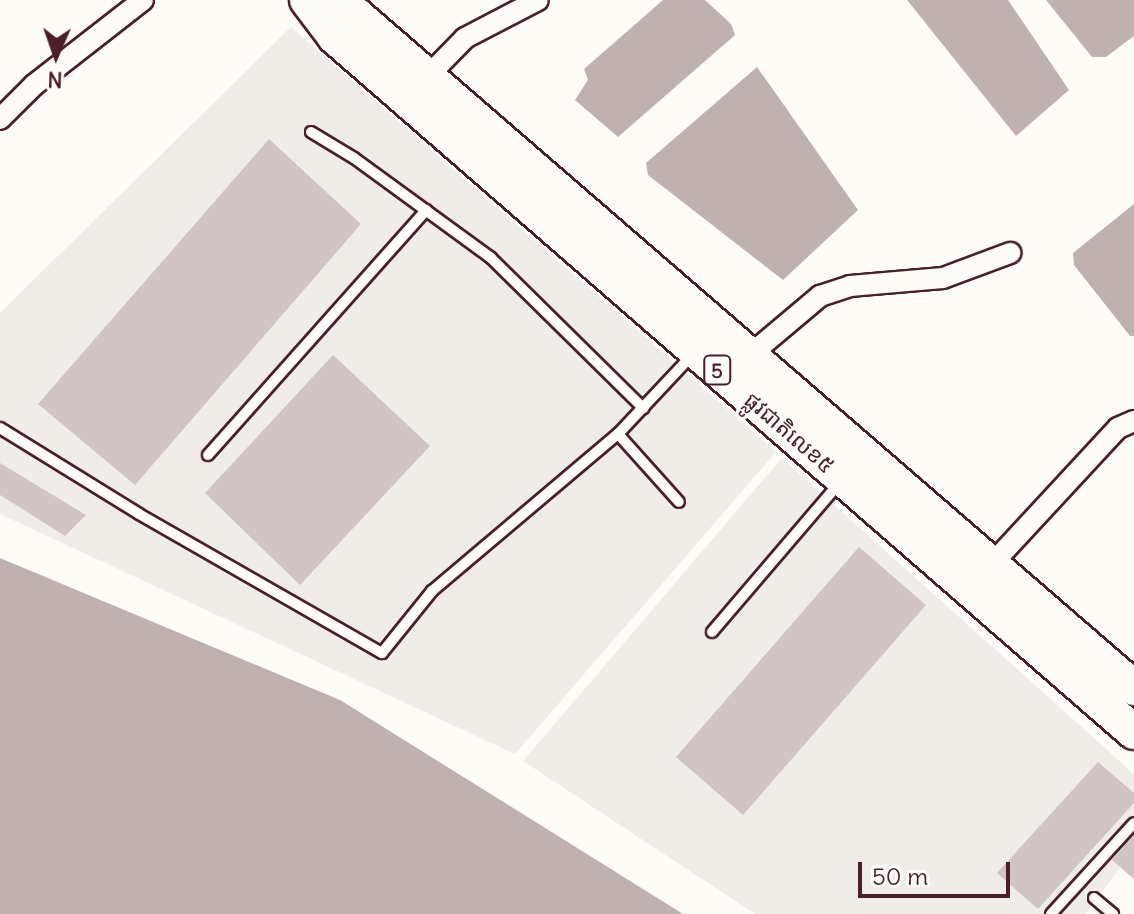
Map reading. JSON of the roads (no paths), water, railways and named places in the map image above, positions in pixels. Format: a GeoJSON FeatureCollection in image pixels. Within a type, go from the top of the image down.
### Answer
{"type":"FeatureCollection","features":[{"type":"Feature","properties":{"kind":"highway","name":"ផ្លូវជាតិលេខ៥"},"geometry":{"type":"LineString","coordinates":[[307,0],[335,37],[707,339],[1061,647],[1134,688]]}},
{"type":"Feature","properties":{"kind":"highway","name":"ផ្លូវជាតិលេខ៥"},"geometry":{"type":"LineString","coordinates":[[330,0],[356,15],[707,339],[750,355],[854,466],[992,564],[1134,732]]}},
{"type":"Feature","properties":{"kind":"street"},"geometry":{"type":"LineString","coordinates":[[0,119],[34,85],[143,0]]}},
{"type":"Feature","properties":{"kind":"street"},"geometry":{"type":"LineString","coordinates":[[426,78],[465,38],[538,0]]}},
{"type":"Feature","properties":{"kind":"street"},"geometry":{"type":"LineString","coordinates":[[750,355],[820,296],[850,286],[943,278],[1010,253]]}},
{"type":"Feature","properties":{"kind":"street"},"geometry":{"type":"LineString","coordinates":[[992,564],[1118,428],[1134,421]]}},
{"type":"Feature","properties":{"kind":"lane"},"geometry":{"type":"LineString","coordinates":[[311,132],[491,258],[643,408]]}},
{"type":"Feature","properties":{"kind":"lane"},"geometry":{"type":"LineString","coordinates":[[208,455],[426,210]]}},
{"type":"Feature","properties":{"kind":"lane"},"geometry":{"type":"LineString","coordinates":[[0,428],[139,514],[382,653],[432,591],[618,434],[707,339]]}},
{"type":"Feature","properties":{"kind":"lane"},"geometry":{"type":"LineString","coordinates":[[618,434],[679,502]]}},
{"type":"Feature","properties":{"kind":"lane"},"geometry":{"type":"LineString","coordinates":[[712,632],[854,466]]}},
{"type":"Feature","properties":{"kind":"lane"},"geometry":{"type":"LineString","coordinates":[[1051,914],[1134,823]]}},
{"type":"Feature","properties":{"kind":"lane"},"geometry":{"type":"LineString","coordinates":[[1094,898],[1113,914]]}}]}
